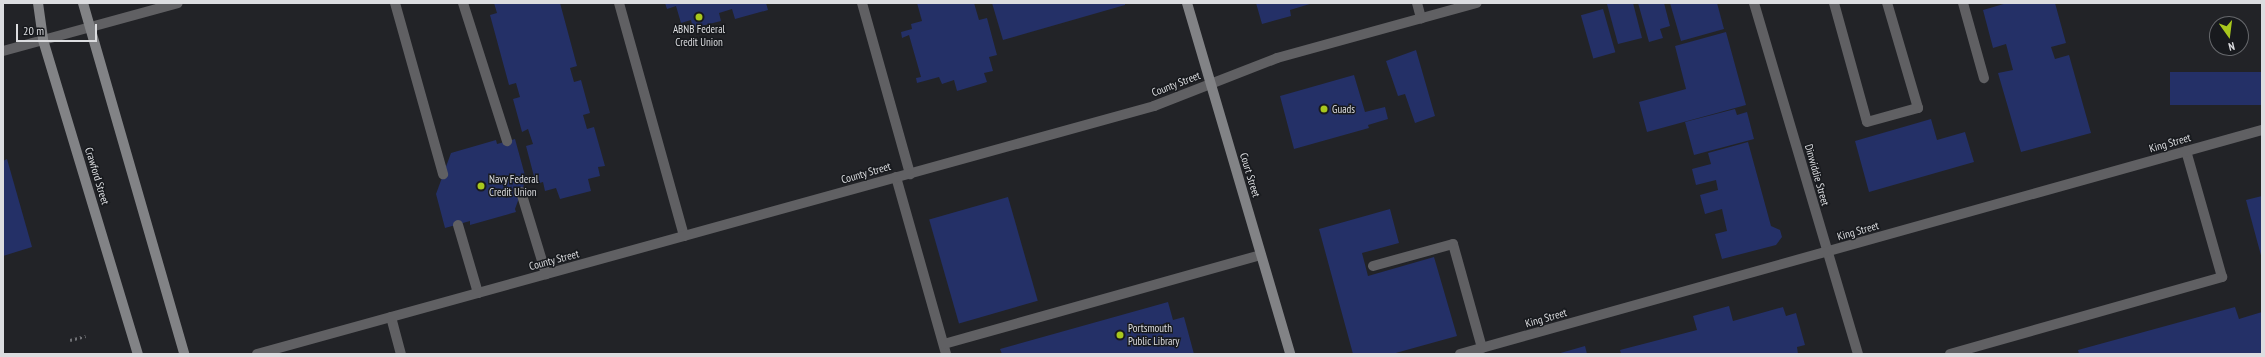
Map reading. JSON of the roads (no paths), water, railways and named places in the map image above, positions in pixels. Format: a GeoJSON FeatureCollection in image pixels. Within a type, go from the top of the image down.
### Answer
{"type":"FeatureCollection","features":[{"type":"Feature","properties":{"kind":"main road","name":"Crawford Street"},"geometry":{"type":"LineString","coordinates":[[38,3],[43,40],[138,354]]}},
{"type":"Feature","properties":{"kind":"main road"},"geometry":{"type":"LineString","coordinates":[[83,3],[184,354]]}},
{"type":"Feature","properties":{"kind":"main road","name":"Court Street"},"geometry":{"type":"LineString","coordinates":[[1187,3],[1290,354]]}},
{"type":"Feature","properties":{"kind":"street"},"geometry":{"type":"LineString","coordinates":[[3,51],[178,3]]}},
{"type":"Feature","properties":{"kind":"street"},"geometry":{"type":"LineString","coordinates":[[395,3],[444,174]]}},
{"type":"Feature","properties":{"kind":"street"},"geometry":{"type":"LineString","coordinates":[[463,3],[508,141]]}},
{"type":"Feature","properties":{"kind":"street"},"geometry":{"type":"LineString","coordinates":[[619,3],[684,236]]}},
{"type":"Feature","properties":{"kind":"street"},"geometry":{"type":"LineString","coordinates":[[862,3],[910,174]]}},
{"type":"Feature","properties":{"kind":"street"},"geometry":{"type":"LineString","coordinates":[[1417,3],[1421,18]]}},
{"type":"Feature","properties":{"kind":"street","name":"County Street"},"geometry":{"type":"LineString","coordinates":[[257,354],[1154,106],[1277,58],[1477,3]]}},
{"type":"Feature","properties":{"kind":"street","name":"Dinwiddie Street"},"geometry":{"type":"LineString","coordinates":[[1754,3],[1826,252],[1858,354]]}},
{"type":"Feature","properties":{"kind":"street"},"geometry":{"type":"LineString","coordinates":[[1834,3],[1867,122],[1918,108],[1887,3]]}},
{"type":"Feature","properties":{"kind":"street"},"geometry":{"type":"LineString","coordinates":[[1964,3],[1984,78]]}},
{"type":"Feature","properties":{"kind":"street","name":"King Street"},"geometry":{"type":"LineString","coordinates":[[1460,354],[2262,130]]}},
{"type":"Feature","properties":{"kind":"street"},"geometry":{"type":"LineString","coordinates":[[1950,354],[2222,276],[2186,151]]}},
{"type":"Feature","properties":{"kind":"street"},"geometry":{"type":"LineString","coordinates":[[896,177],[945,349],[1261,255]]}},
{"type":"Feature","properties":{"kind":"street"},"geometry":{"type":"LineString","coordinates":[[521,192],[546,274]]}},
{"type":"Feature","properties":{"kind":"street"},"geometry":{"type":"LineString","coordinates":[[458,225],[478,293]]}},
{"type":"Feature","properties":{"kind":"street"},"geometry":{"type":"LineString","coordinates":[[1373,266],[1453,244],[1482,348]]}},
{"type":"Feature","properties":{"kind":"street"},"geometry":{"type":"LineString","coordinates":[[391,317],[401,354]]}},
{"type":"Feature","properties":{"kind":"place","name":"ABNB Federal Credit Union"},"geometry":{"type":"Point","coordinates":[699,17]}},
{"type":"Feature","properties":{"kind":"place","name":"Guads"},"geometry":{"type":"Point","coordinates":[1324,109]}},
{"type":"Feature","properties":{"kind":"place","name":"Navy Federal Credit Union"},"geometry":{"type":"Point","coordinates":[481,186]}},
{"type":"Feature","properties":{"kind":"place","name":"Portsmouth Public Library"},"geometry":{"type":"Point","coordinates":[1120,335]}}]}
